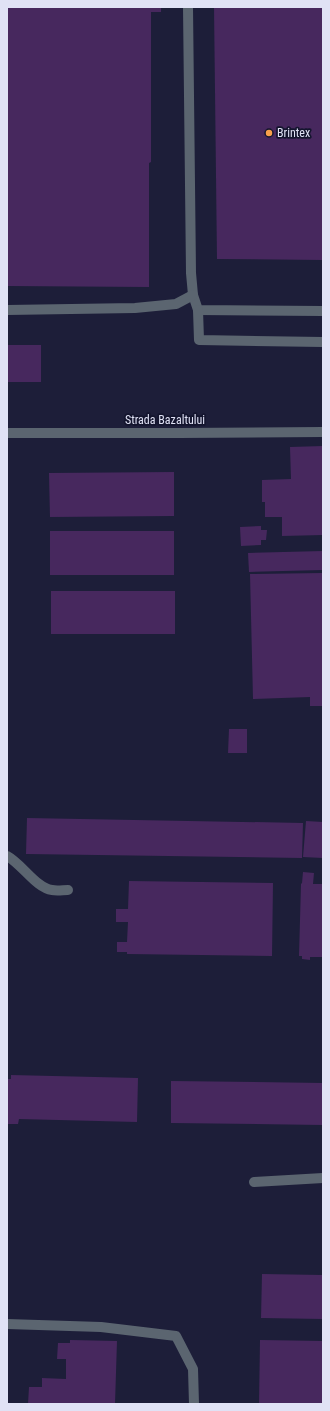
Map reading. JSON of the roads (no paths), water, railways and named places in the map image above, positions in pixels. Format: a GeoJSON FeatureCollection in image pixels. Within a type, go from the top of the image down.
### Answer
{"type":"FeatureCollection","features":[{"type":"Feature","properties":{"kind":"street"},"geometry":{"type":"LineString","coordinates":[[188,7],[191,273],[193,295],[198,310],[199,340],[323,342]]}},
{"type":"Feature","properties":{"kind":"street"},"geometry":{"type":"LineString","coordinates":[[7,310],[135,308],[176,304],[193,295]]}},
{"type":"Feature","properties":{"kind":"street"},"geometry":{"type":"LineString","coordinates":[[198,310],[323,311]]}},
{"type":"Feature","properties":{"kind":"street","name":"Strada Bazaltului"},"geometry":{"type":"LineString","coordinates":[[7,433],[323,432]]}},
{"type":"Feature","properties":{"kind":"street"},"geometry":{"type":"LineString","coordinates":[[7,856],[23,868],[41,886],[51,890],[68,890]]}},
{"type":"Feature","properties":{"kind":"street"},"geometry":{"type":"LineString","coordinates":[[254,1182],[323,1178]]}},
{"type":"Feature","properties":{"kind":"street"},"geometry":{"type":"LineString","coordinates":[[7,1324],[101,1328],[176,1336],[193,1368],[194,1404]]}},
{"type":"Feature","properties":{"kind":"place","name":"Brintex"},"geometry":{"type":"Point","coordinates":[269,133]}}]}
